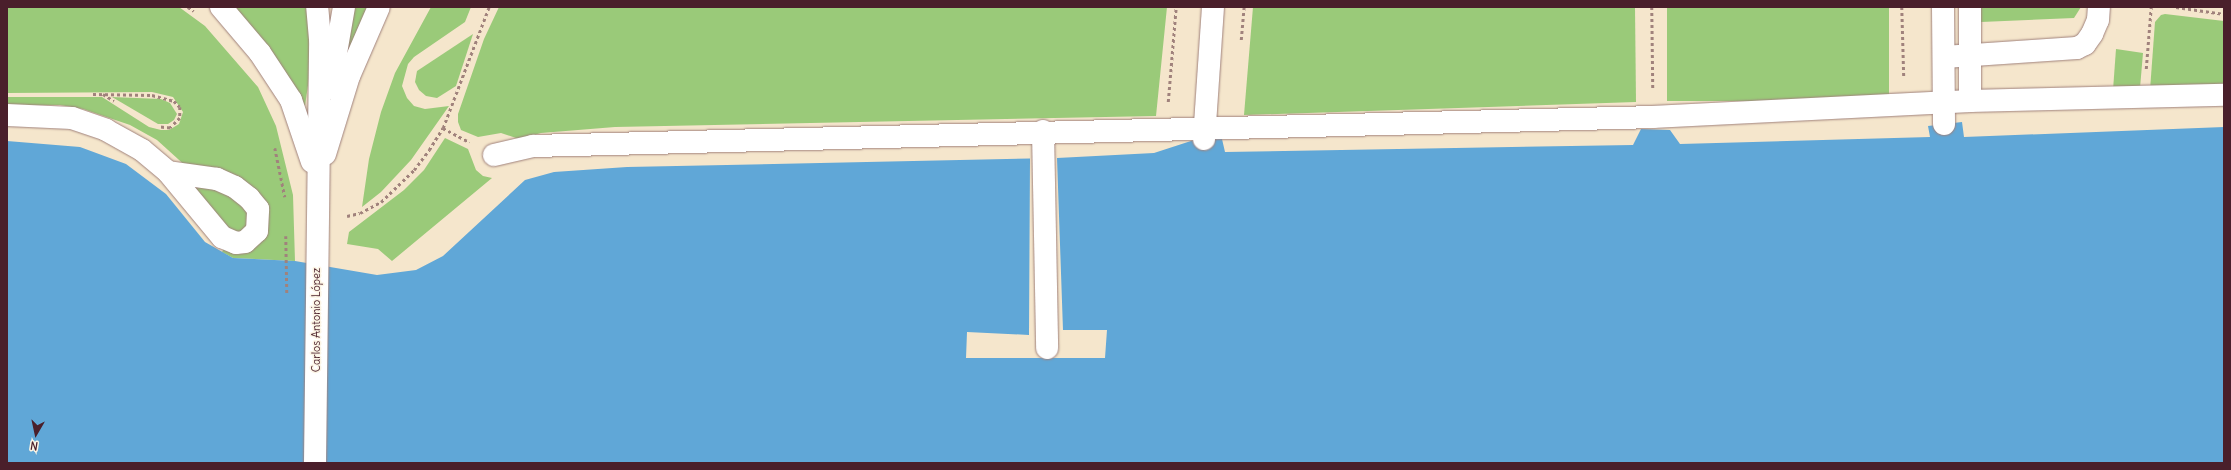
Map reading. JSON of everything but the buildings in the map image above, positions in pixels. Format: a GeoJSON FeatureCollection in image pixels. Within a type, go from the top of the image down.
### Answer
{"type":"FeatureCollection","features":[{"type":"Feature","properties":{"kind":"street"},"geometry":{"type":"LineString","coordinates":[[221,7],[260,53],[291,100],[318,178]]}},
{"type":"Feature","properties":{"kind":"street"},"geometry":{"type":"LineString","coordinates":[[317,7],[320,39],[318,178]]}},
{"type":"Feature","properties":{"kind":"street"},"geometry":{"type":"LineString","coordinates":[[318,178],[338,30],[344,7]]}},
{"type":"Feature","properties":{"kind":"street"},"geometry":{"type":"LineString","coordinates":[[318,178],[350,76],[379,7]]}},
{"type":"Feature","properties":{"kind":"street"},"geometry":{"type":"LineString","coordinates":[[1204,133],[1213,7]]}},
{"type":"Feature","properties":{"kind":"street"},"geometry":{"type":"LineString","coordinates":[[1943,7],[1944,124]]}},
{"type":"Feature","properties":{"kind":"street"},"geometry":{"type":"LineString","coordinates":[[1970,7],[1970,101]]}},
{"type":"Feature","properties":{"kind":"street"},"geometry":{"type":"LineString","coordinates":[[1944,57],[2077,48],[2085,44],[2092,34],[2098,20],[2099,7]]}},
{"type":"Feature","properties":{"kind":"street"},"geometry":{"type":"LineString","coordinates":[[494,155],[533,146],[1166,128],[1204,133],[1653,117],[1905,103],[2144,95],[2224,95]]}},
{"type":"Feature","properties":{"kind":"street"},"geometry":{"type":"LineString","coordinates":[[7,115],[72,118],[106,130],[142,150],[168,172]]}},
{"type":"Feature","properties":{"kind":"street"},"geometry":{"type":"LineString","coordinates":[[1043,131],[1047,348]]}},
{"type":"Feature","properties":{"kind":"street","name":"Carlos Antonio López"},"geometry":{"type":"LineString","coordinates":[[315,463],[316,237],[318,178]]}},
{"type":"Feature","properties":{"kind":"path"},"geometry":{"type":"LineString","coordinates":[[188,7],[198,14]]}},
{"type":"Feature","properties":{"kind":"path"},"geometry":{"type":"LineString","coordinates":[[342,217],[360,213],[381,202],[414,170],[429,150],[443,128],[489,7]]}},
{"type":"Feature","properties":{"kind":"path"},"geometry":{"type":"LineString","coordinates":[[1166,128],[1176,7]]}},
{"type":"Feature","properties":{"kind":"path"},"geometry":{"type":"LineString","coordinates":[[1652,7],[1653,117]]}},
{"type":"Feature","properties":{"kind":"path"},"geometry":{"type":"LineString","coordinates":[[1902,7],[1905,103]]}},
{"type":"Feature","properties":{"kind":"path"},"geometry":{"type":"LineString","coordinates":[[2144,95],[2151,7]]}},
{"type":"Feature","properties":{"kind":"path"},"geometry":{"type":"LineString","coordinates":[[2176,7],[2224,14]]}},
{"type":"Feature","properties":{"kind":"path"},"geometry":{"type":"LineString","coordinates":[[116,102],[103,94],[164,97],[180,107],[180,118],[170,128],[154,125]]}},
{"type":"Feature","properties":{"kind":"path"},"geometry":{"type":"LineString","coordinates":[[273,140],[285,203]]}},
{"type":"Feature","properties":{"kind":"green space"},"geometry":{"type":"Polygon","coordinates":[[[7,7],[179,7],[205,26],[258,87],[276,126],[293,195],[295,261],[233,258],[222,252],[227,243],[237,246],[261,208],[189,169],[157,140],[130,125],[83,109],[60,105],[7,106],[7,97],[102,97],[149,127],[161,130],[169,130],[179,124],[183,112],[173,97],[152,92],[7,93],[7,7]]]}},
{"type":"Feature","properties":{"kind":"green space"},"geometry":{"type":"Polygon","coordinates":[[[229,7],[309,7],[309,78],[305,106],[229,7]]]}},
{"type":"Feature","properties":{"kind":"green space"},"geometry":{"type":"Polygon","coordinates":[[[352,7],[370,7],[344,67],[352,7]]]}},
{"type":"Feature","properties":{"kind":"green space"},"geometry":{"type":"Polygon","coordinates":[[[431,7],[471,7],[465,22],[414,57],[408,64],[402,86],[407,98],[414,106],[425,109],[449,106],[411,160],[381,192],[362,207],[369,159],[381,112],[395,73],[431,7]]]}},
{"type":"Feature","properties":{"kind":"green space"},"geometry":{"type":"Polygon","coordinates":[[[499,7],[1167,7],[1156,116],[615,127],[541,133],[519,139],[501,133],[478,137],[461,130],[458,122],[458,114],[484,39],[499,7]]]}},
{"type":"Feature","properties":{"kind":"green space"},"geometry":{"type":"Polygon","coordinates":[[[1253,7],[1632,7],[1635,8],[1636,102],[1244,115],[1253,7]]]}},
{"type":"Feature","properties":{"kind":"green space"},"geometry":{"type":"Polygon","coordinates":[[[1667,7],[1889,7],[1889,101],[1667,101],[1667,7]]]}},
{"type":"Feature","properties":{"kind":"green space"},"geometry":{"type":"Polygon","coordinates":[[[1980,7],[2081,7],[2074,18],[1981,22],[1980,7]]]}},
{"type":"Feature","properties":{"kind":"green space"},"geometry":{"type":"Polygon","coordinates":[[[2165,14],[2224,21],[2224,89],[2150,90],[2155,22],[2161,15],[2165,14]]]}},
{"type":"Feature","properties":{"kind":"green space"},"geometry":{"type":"Polygon","coordinates":[[[473,34],[456,86],[437,98],[426,96],[419,90],[415,82],[417,71],[473,34]]]}},
{"type":"Feature","properties":{"kind":"green space"},"geometry":{"type":"Polygon","coordinates":[[[2116,49],[2143,53],[2140,88],[2113,90],[2116,49]]]}},
{"type":"Feature","properties":{"kind":"green space"},"geometry":{"type":"Polygon","coordinates":[[[112,97],[161,99],[170,103],[177,114],[174,120],[168,124],[158,124],[112,97]]]}},
{"type":"Feature","properties":{"kind":"green space"},"geometry":{"type":"Polygon","coordinates":[[[445,138],[468,149],[476,170],[483,176],[492,178],[392,261],[378,249],[347,244],[349,232],[404,190],[424,170],[445,138]]]}},
{"type":"Feature","properties":{"kind":"green space"},"geometry":{"type":"Polygon","coordinates":[[[176,175],[234,190],[256,221],[235,238],[176,175]]]}},
{"type":"Feature","properties":{"kind":"water"},"geometry":{"type":"Polygon","coordinates":[[[1962,122],[1964,137],[2224,127],[2224,463],[7,463],[7,141],[80,147],[126,164],[166,194],[205,242],[233,258],[295,261],[377,275],[416,270],[443,256],[525,180],[554,172],[627,167],[1057,158],[1154,153],[1194,140],[1222,139],[1225,152],[1633,145],[1641,129],[1670,130],[1680,144],[1930,137],[1928,126],[1962,122]]]}},
{"type":"Feature","properties":{"kind":"pier"},"geometry":{"type":"Polygon","coordinates":[[[1030,158],[1057,158],[1063,330],[1107,330],[1105,358],[966,358],[967,332],[1029,335],[1030,158]]]}}]}
